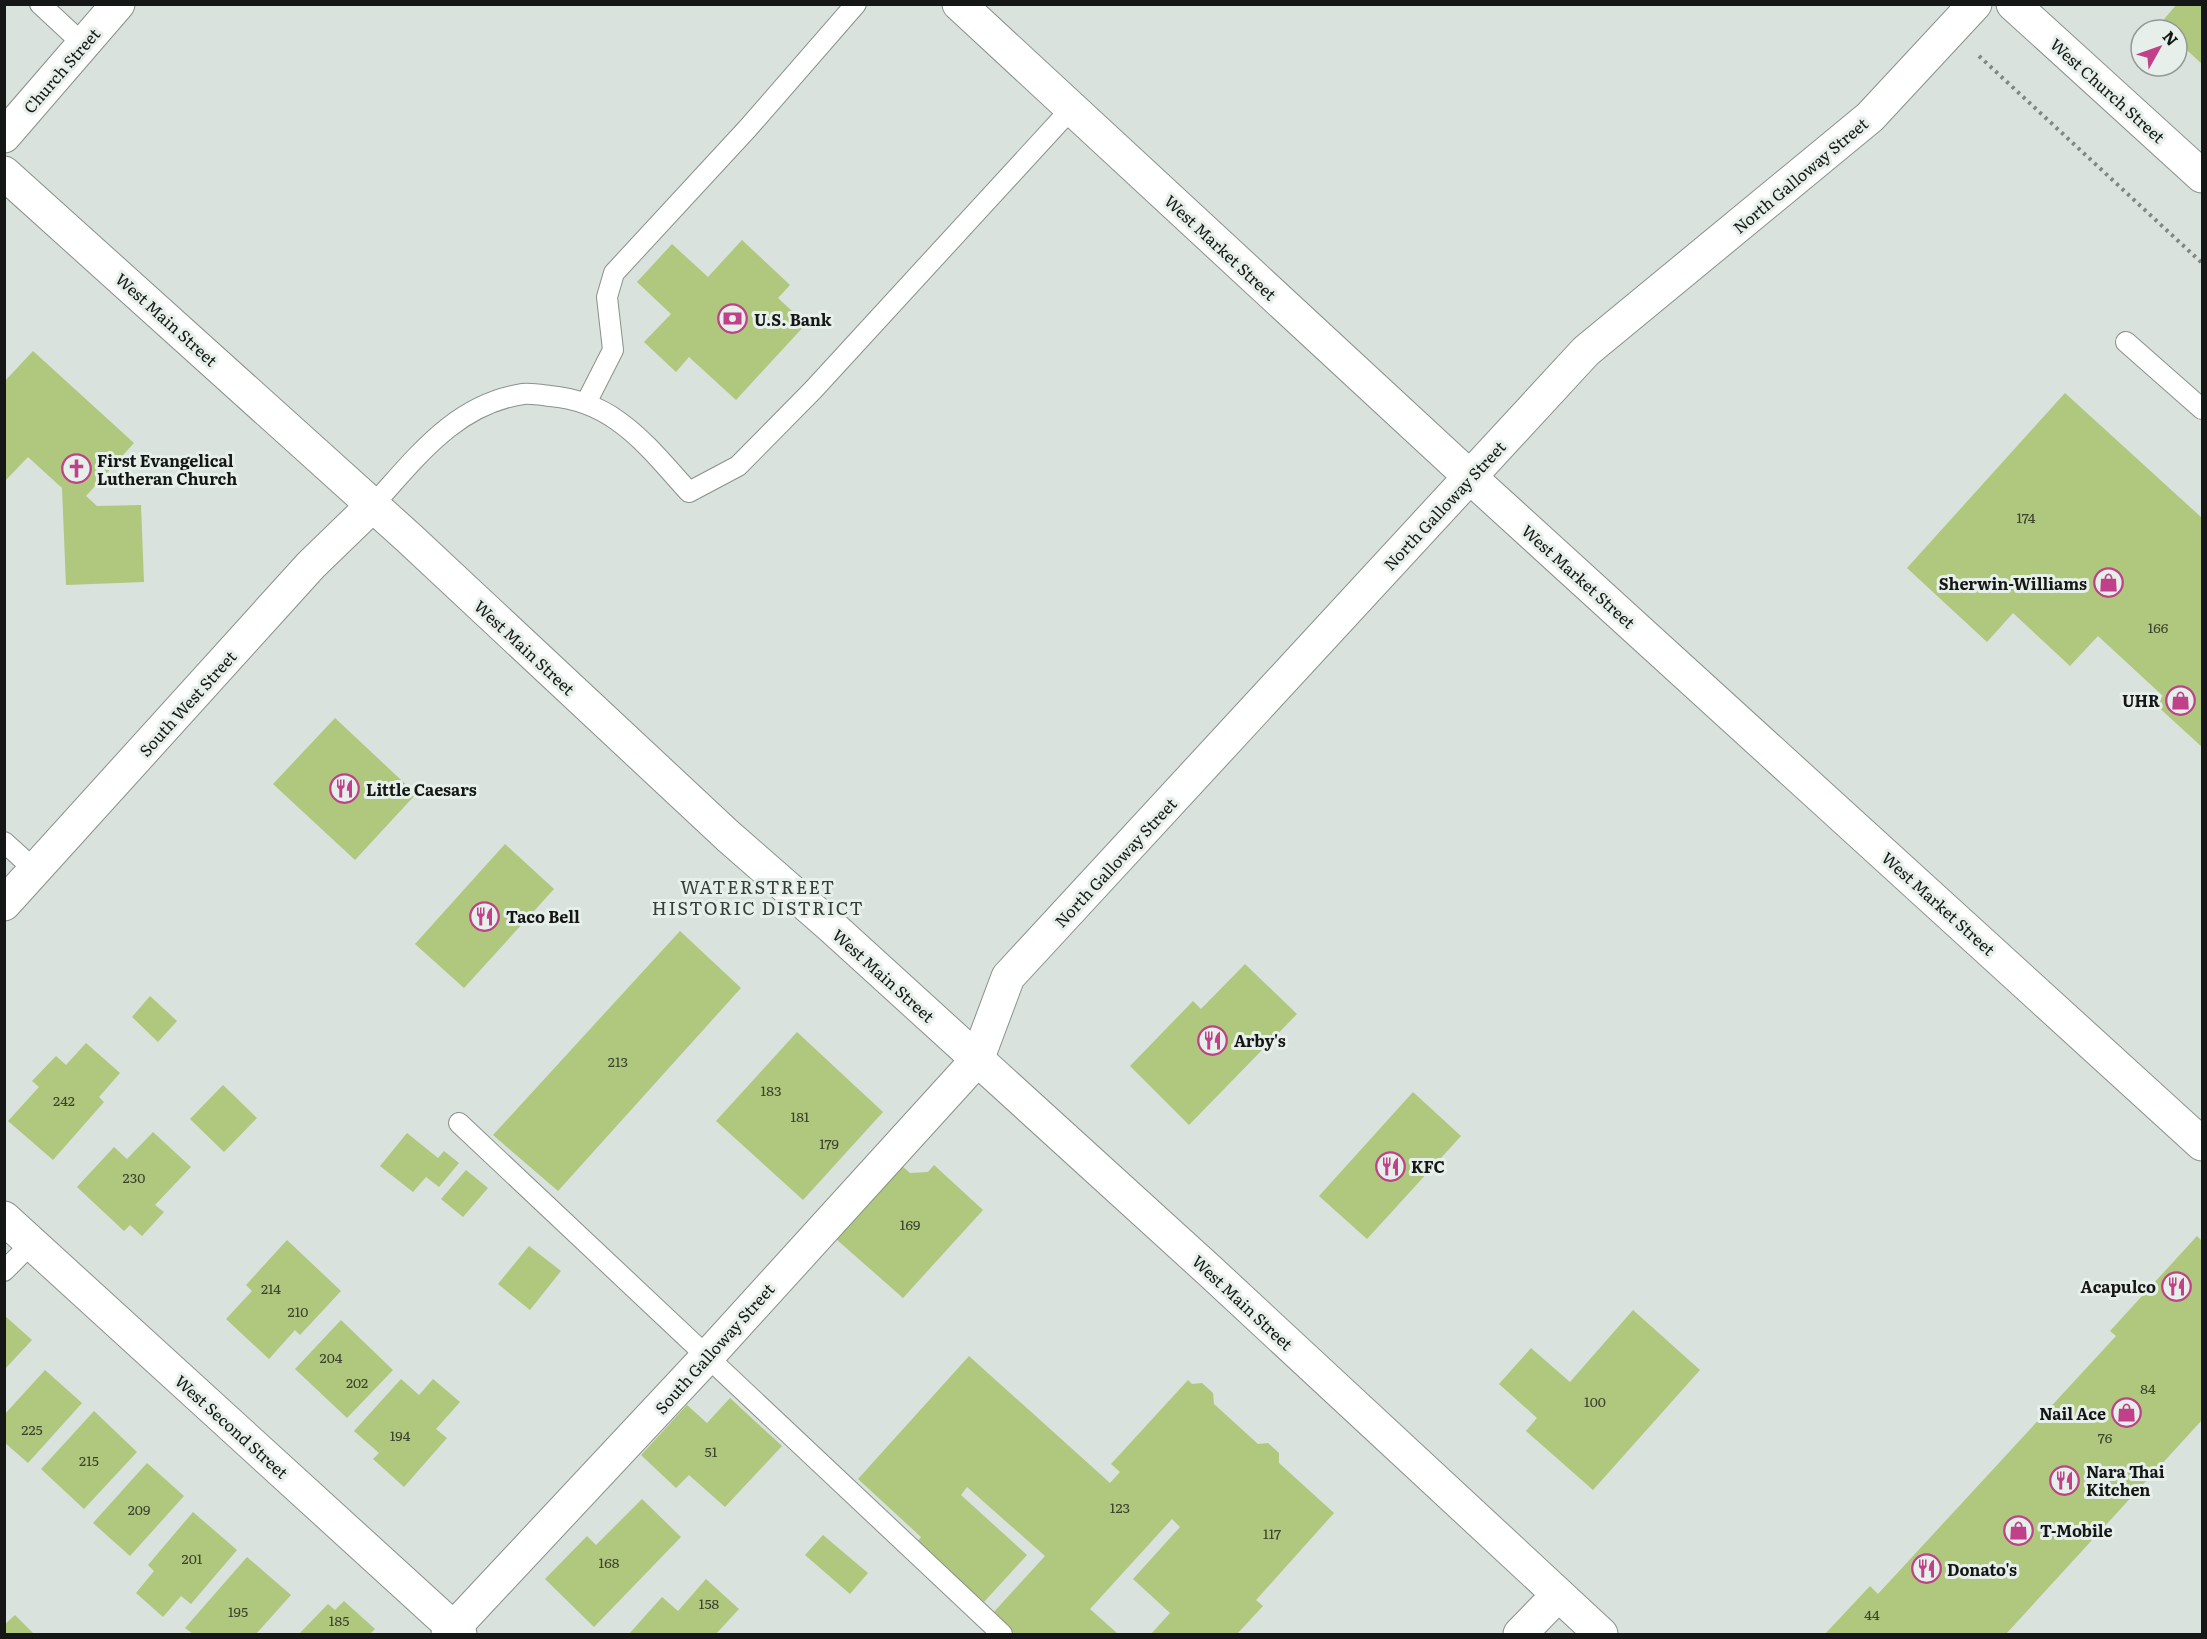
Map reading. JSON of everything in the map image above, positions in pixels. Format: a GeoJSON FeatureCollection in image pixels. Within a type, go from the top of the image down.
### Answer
{"type":"FeatureCollection","features":[{"type":"Feature","properties":{"kind":"main road","name":"Church Street"},"geometry":{"type":"LineString","coordinates":[[4,136],[118,4]]}},
{"type":"Feature","properties":{"kind":"main road","name":"West Market Street"},"geometry":{"type":"LineString","coordinates":[[959,4],[1470,477],[2202,1144]]}},
{"type":"Feature","properties":{"kind":"main road","name":"North Galloway Street"},"geometry":{"type":"LineString","coordinates":[[977,1059],[1008,977],[1586,351],[1870,117],[1975,4]]}},
{"type":"Feature","properties":{"kind":"main road","name":"West Church Street"},"geometry":{"type":"LineString","coordinates":[[2013,4],[2202,176]]}},
{"type":"Feature","properties":{"kind":"main road","name":"West Main Street"},"geometry":{"type":"LineString","coordinates":[[4,173],[373,505],[728,836],[977,1059],[1322,1375],[1601,1635]]}},
{"type":"Feature","properties":{"kind":"main road","name":"South West Street"},"geometry":{"type":"LineString","coordinates":[[4,904],[311,565],[373,505]]}},
{"type":"Feature","properties":{"kind":"main road","name":"South Galloway Street"},"geometry":{"type":"LineString","coordinates":[[454,1633],[977,1059]]}},
{"type":"Feature","properties":{"kind":"main road","name":"West Second Street"},"geometry":{"type":"LineString","coordinates":[[4,1218],[454,1633]]}},
{"type":"Feature","properties":{"kind":"main road"},"geometry":{"type":"LineString","coordinates":[[1520,1635],[1558,1594]]}},
{"type":"Feature","properties":{"kind":"lane"},"geometry":{"type":"LineString","coordinates":[[40,4],[84,44]]}},
{"type":"Feature","properties":{"kind":"lane"},"geometry":{"type":"LineString","coordinates":[[586,403],[613,350],[607,297],[614,273],[748,128],[856,4]]}},
{"type":"Feature","properties":{"kind":"lane"},"geometry":{"type":"LineString","coordinates":[[373,505],[425,448],[451,424],[481,405],[525,393],[558,396],[586,403],[618,420],[689,492],[738,466],[813,390],[1071,109]]}},
{"type":"Feature","properties":{"kind":"lane"},"geometry":{"type":"LineString","coordinates":[[2126,342],[2202,409]]}},
{"type":"Feature","properties":{"kind":"lane"},"geometry":{"type":"LineString","coordinates":[[4,842],[35,870]]}},
{"type":"Feature","properties":{"kind":"lane"},"geometry":{"type":"LineString","coordinates":[[459,1123],[1002,1635]]}},
{"type":"Feature","properties":{"kind":"lane"},"geometry":{"type":"LineString","coordinates":[[4,1271],[32,1243]]}},
{"type":"Feature","properties":{"kind":"path"},"geometry":{"type":"LineString","coordinates":[[1985,62],[2202,263]]}},
{"type":"Feature","properties":{"kind":"building"},"geometry":{"type":"Polygon","coordinates":[[[2177,4],[2202,4],[2202,64],[2189,52],[2189,18],[2165,18],[2177,4]]]}},
{"type":"Feature","properties":{"kind":"building","name":"U.S. Bank"},"geometry":{"type":"Polygon","coordinates":[[[742,240],[790,285],[778,298],[806,324],[736,400],[689,357],[676,372],[644,342],[671,314],[637,282],[672,244],[708,277],[742,240]]]}},
{"type":"Feature","properties":{"kind":"building","name":"First Evangelical Lutheran Church"},"geometry":{"type":"Polygon","coordinates":[[[33,351],[134,443],[86,496],[97,506],[141,505],[144,582],[66,585],[62,488],[28,457],[4,482],[4,382],[33,351]]]}},
{"type":"Feature","properties":{"kind":"building"},"geometry":{"type":"Polygon","coordinates":[[[2065,393],[2202,518],[2202,747],[2155,704],[2163,696],[2098,636],[2070,666],[2013,613],[1987,642],[1907,568],[2065,393]]]}},
{"type":"Feature","properties":{"kind":"building","name":"Little Caesars"},"geometry":{"type":"Polygon","coordinates":[[[335,718],[416,794],[355,860],[273,784],[335,718]]]}},
{"type":"Feature","properties":{"kind":"building","name":"Taco Bell"},"geometry":{"type":"Polygon","coordinates":[[[505,844],[554,889],[464,988],[415,944],[505,844]]]}},
{"type":"Feature","properties":{"kind":"building"},"geometry":{"type":"Polygon","coordinates":[[[680,931],[741,988],[558,1191],[493,1135],[680,931]]]}},
{"type":"Feature","properties":{"kind":"building","name":"Arby's"},"geometry":{"type":"Polygon","coordinates":[[[1245,964],[1297,1014],[1189,1125],[1130,1066],[1193,1001],[1201,1009],[1245,964]]]}},
{"type":"Feature","properties":{"kind":"building"},"geometry":{"type":"Polygon","coordinates":[[[150,996],[177,1021],[158,1042],[132,1017],[150,996]]]}},
{"type":"Feature","properties":{"kind":"building"},"geometry":{"type":"Polygon","coordinates":[[[797,1032],[883,1112],[803,1200],[716,1121],[797,1032]]]}},
{"type":"Feature","properties":{"kind":"building"},"geometry":{"type":"Polygon","coordinates":[[[86,1043],[120,1073],[99,1097],[104,1102],[53,1160],[8,1121],[39,1087],[32,1081],[56,1056],[66,1065],[86,1043]]]}},
{"type":"Feature","properties":{"kind":"building"},"geometry":{"type":"Polygon","coordinates":[[[223,1085],[257,1118],[224,1152],[190,1119],[223,1085]]]}},
{"type":"Feature","properties":{"kind":"building","name":"KFC"},"geometry":{"type":"Polygon","coordinates":[[[1413,1092],[1461,1136],[1367,1239],[1319,1196],[1413,1092]]]}},
{"type":"Feature","properties":{"kind":"building"},"geometry":{"type":"Polygon","coordinates":[[[153,1132],[191,1167],[155,1205],[164,1212],[142,1236],[130,1225],[124,1231],[77,1187],[114,1147],[127,1159],[153,1132]]]}},
{"type":"Feature","properties":{"kind":"building"},"geometry":{"type":"Polygon","coordinates":[[[407,1133],[438,1158],[444,1151],[459,1163],[439,1187],[426,1177],[413,1192],[380,1166],[407,1133]]]}},
{"type":"Feature","properties":{"kind":"building"},"geometry":{"type":"Polygon","coordinates":[[[934,1165],[983,1210],[903,1298],[836,1239],[902,1166],[910,1173],[928,1172],[934,1165]]]}},
{"type":"Feature","properties":{"kind":"building"},"geometry":{"type":"Polygon","coordinates":[[[466,1170],[488,1188],[463,1217],[441,1199],[466,1170]]]}},
{"type":"Feature","properties":{"kind":"building"},"geometry":{"type":"Polygon","coordinates":[[[2197,1236],[2202,1241],[2202,1420],[2006,1634],[1825,1634],[1870,1586],[1878,1594],[2116,1336],[2110,1331],[2197,1236]]]}},
{"type":"Feature","properties":{"kind":"building"},"geometry":{"type":"Polygon","coordinates":[[[287,1240],[341,1291],[300,1335],[295,1330],[269,1359],[226,1319],[252,1291],[246,1285],[287,1240]]]}},
{"type":"Feature","properties":{"kind":"building"},"geometry":{"type":"Polygon","coordinates":[[[529,1246],[561,1271],[530,1310],[498,1284],[529,1246]]]}},
{"type":"Feature","properties":{"kind":"building"},"geometry":{"type":"Polygon","coordinates":[[[1633,1310],[1700,1370],[1593,1490],[1526,1431],[1537,1418],[1499,1384],[1531,1348],[1570,1382],[1633,1310]]]}},
{"type":"Feature","properties":{"kind":"building"},"geometry":{"type":"Polygon","coordinates":[[[4,1315],[32,1340],[4,1370],[4,1315]]]}},
{"type":"Feature","properties":{"kind":"building"},"geometry":{"type":"Polygon","coordinates":[[[341,1320],[393,1370],[347,1418],[295,1369],[341,1320]]]}},
{"type":"Feature","properties":{"kind":"building"},"geometry":{"type":"Polygon","coordinates":[[[969,1356],[1110,1483],[1120,1472],[1111,1464],[1188,1380],[1192,1384],[1202,1383],[1213,1393],[1214,1404],[1258,1444],[1268,1443],[1279,1453],[1279,1463],[1334,1513],[1256,1600],[1263,1606],[1237,1634],[1151,1634],[1170,1613],[1133,1579],[1180,1527],[1172,1519],[1090,1609],[1118,1634],[1015,1634],[992,1614],[1045,1556],[967,1487],[961,1495],[1027,1555],[984,1602],[917,1542],[921,1537],[858,1479],[969,1356]]]}},
{"type":"Feature","properties":{"kind":"building"},"geometry":{"type":"Polygon","coordinates":[[[45,1370],[82,1403],[28,1463],[4,1442],[4,1415],[45,1370]]]}},
{"type":"Feature","properties":{"kind":"building"},"geometry":{"type":"Polygon","coordinates":[[[401,1379],[419,1395],[433,1379],[460,1402],[436,1429],[447,1438],[404,1487],[373,1459],[379,1453],[354,1431],[401,1379]]]}},
{"type":"Feature","properties":{"kind":"building"},"geometry":{"type":"Polygon","coordinates":[[[730,1398],[782,1446],[725,1507],[689,1475],[676,1488],[641,1455],[687,1405],[707,1423],[730,1398]]]}},
{"type":"Feature","properties":{"kind":"building"},"geometry":{"type":"Polygon","coordinates":[[[94,1411],[137,1452],[84,1509],[41,1469],[94,1411]]]}},
{"type":"Feature","properties":{"kind":"building"},"geometry":{"type":"Polygon","coordinates":[[[147,1463],[184,1496],[130,1556],[93,1523],[147,1463]]]}},
{"type":"Feature","properties":{"kind":"building"},"geometry":{"type":"Polygon","coordinates":[[[642,1499],[681,1537],[594,1627],[545,1579],[587,1536],[596,1545],[642,1499]]]}},
{"type":"Feature","properties":{"kind":"building"},"geometry":{"type":"Polygon","coordinates":[[[193,1512],[237,1550],[191,1604],[181,1596],[163,1617],[136,1593],[154,1571],[148,1565],[193,1512]]]}},
{"type":"Feature","properties":{"kind":"building"},"geometry":{"type":"Polygon","coordinates":[[[823,1535],[868,1573],[850,1594],[805,1555],[823,1535]]]}},
{"type":"Feature","properties":{"kind":"building"},"geometry":{"type":"Polygon","coordinates":[[[247,1557],[291,1595],[256,1634],[193,1634],[185,1628],[247,1557]]]}},
{"type":"Feature","properties":{"kind":"building"},"geometry":{"type":"Polygon","coordinates":[[[706,1579],[739,1609],[716,1634],[629,1634],[662,1597],[678,1611],[706,1579]]]}},
{"type":"Feature","properties":{"kind":"building"},"geometry":{"type":"Polygon","coordinates":[[[344,1601],[375,1629],[370,1634],[299,1634],[328,1604],[335,1610],[344,1601]]]}},
{"type":"Feature","properties":{"kind":"building"},"geometry":{"type":"Polygon","coordinates":[[[15,1615],[34,1634],[4,1634],[4,1625],[15,1615]]]}},
{"type":"Feature","properties":{"kind":"place","name":"U.S. Bank"},"geometry":{"type":"Point","coordinates":[733,319]}},
{"type":"Feature","properties":{"kind":"place","name":"First Evangelical Lutheran Church"},"geometry":{"type":"Point","coordinates":[76,469]}},
{"type":"Feature","properties":{"kind":"place","name":"Sherwin-Williams"},"geometry":{"type":"Point","coordinates":[2108,583]}},
{"type":"Feature","properties":{"kind":"place","name":"UHR"},"geometry":{"type":"Point","coordinates":[2181,700]}},
{"type":"Feature","properties":{"kind":"place","name":"Little Caesars"},"geometry":{"type":"Point","coordinates":[345,789]}},
{"type":"Feature","properties":{"kind":"place","name":"Taco Bell"},"geometry":{"type":"Point","coordinates":[485,916]}},
{"type":"Feature","properties":{"kind":"place","name":"Arby's"},"geometry":{"type":"Point","coordinates":[1213,1040]}},
{"type":"Feature","properties":{"kind":"place","name":"KFC"},"geometry":{"type":"Point","coordinates":[1390,1166]}},
{"type":"Feature","properties":{"kind":"place","name":"Acapulco"},"geometry":{"type":"Point","coordinates":[2177,1286]}},
{"type":"Feature","properties":{"kind":"place","name":"Nail Ace"},"geometry":{"type":"Point","coordinates":[2127,1413]}},
{"type":"Feature","properties":{"kind":"place","name":"Nara Thai Kitchen"},"geometry":{"type":"Point","coordinates":[2065,1480]}},
{"type":"Feature","properties":{"kind":"place","name":"T-Mobile"},"geometry":{"type":"Point","coordinates":[2019,1530]}},
{"type":"Feature","properties":{"kind":"place","name":"Donato's"},"geometry":{"type":"Point","coordinates":[1926,1569]}},
{"type":"Feature","properties":{"kind":"district","name":"WATERSTREET HISTORIC DISTRICT"},"geometry":{"type":"Point","coordinates":[758,896]}}]}
